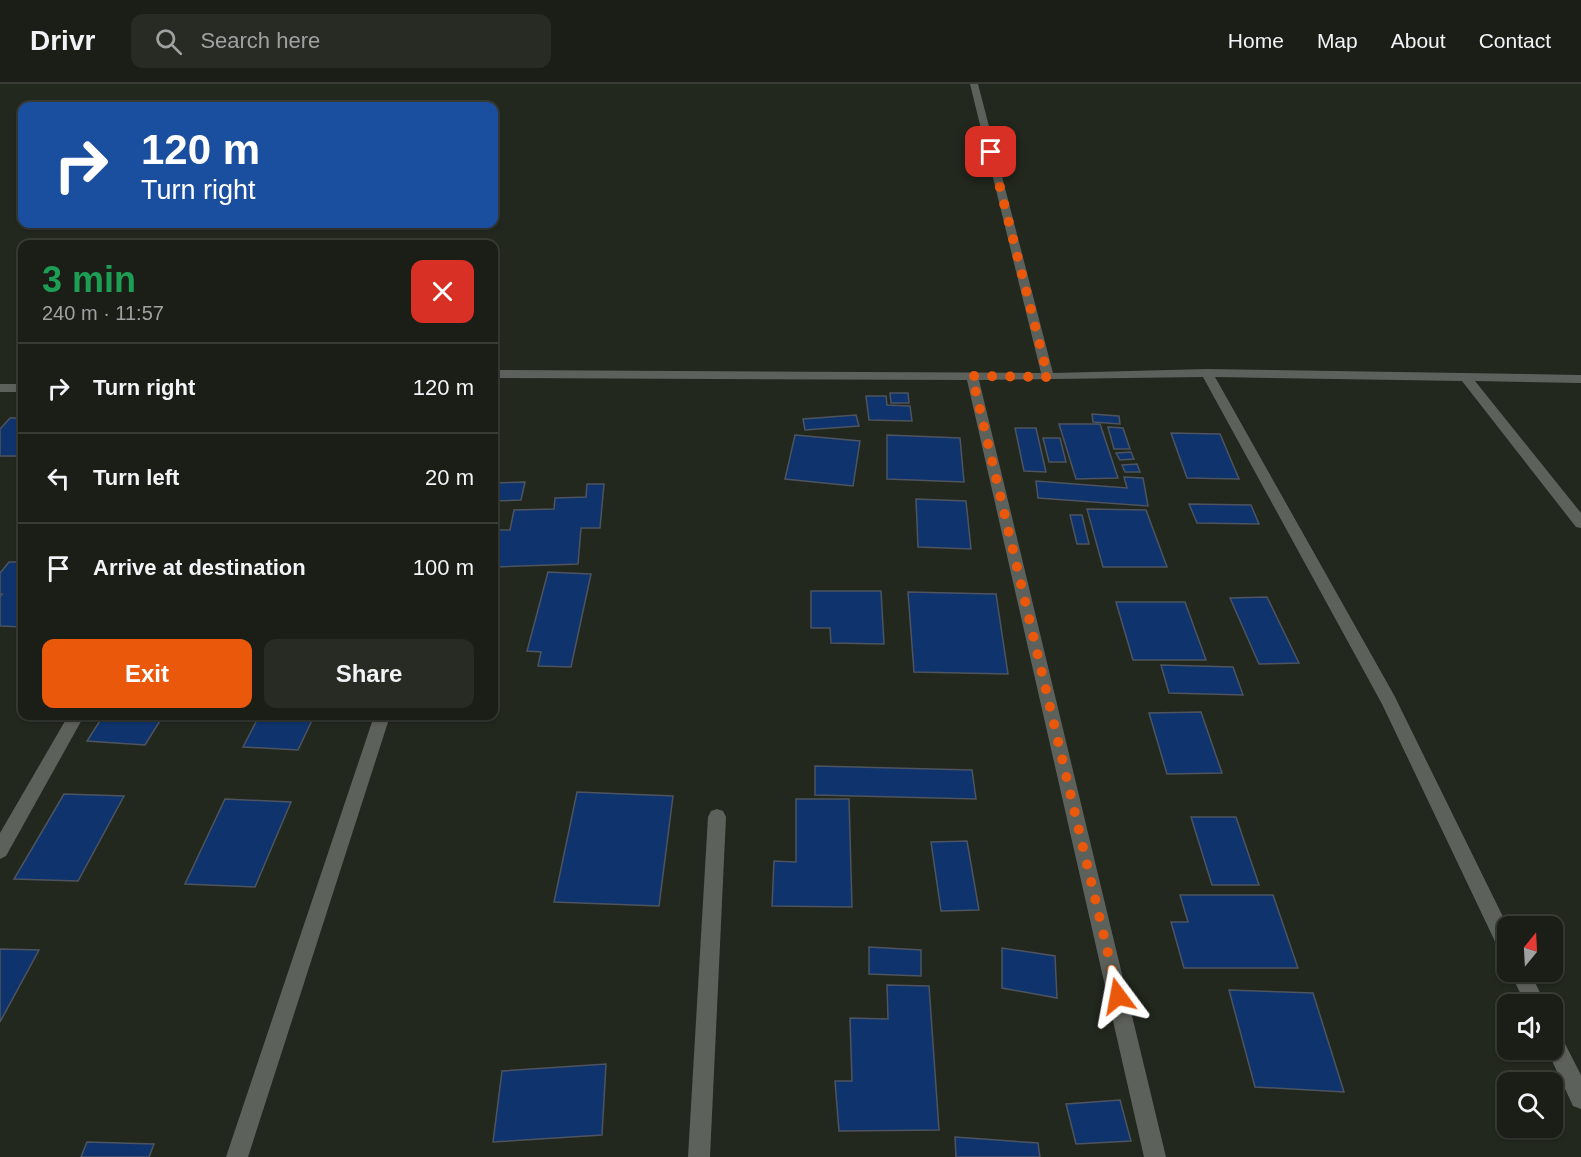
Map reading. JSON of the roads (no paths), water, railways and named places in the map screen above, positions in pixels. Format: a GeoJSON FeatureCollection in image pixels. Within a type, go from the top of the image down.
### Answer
{"type":"FeatureCollection","features":[{"type":"Feature","properties":{"kind":"street"},"geometry":{"type":"LineString","coordinates":[[974,84],[1048,377]]}},
{"type":"Feature","properties":{"kind":"street"},"geometry":{"type":"LineString","coordinates":[[1207,373],[1388,700],[1497,923]]}},
{"type":"Feature","properties":{"kind":"street"},"geometry":{"type":"LineString","coordinates":[[498,374],[1048,377],[1207,373],[1581,380]]}},
{"type":"Feature","properties":{"kind":"street"},"geometry":{"type":"LineString","coordinates":[[972,376],[1155,1157]]}},
{"type":"Feature","properties":{"kind":"street"},"geometry":{"type":"LineString","coordinates":[[1465,377],[1581,523]]}},
{"type":"Feature","properties":{"kind":"street"},"geometry":{"type":"LineString","coordinates":[[0,388],[18,388]]}},
{"type":"Feature","properties":{"kind":"street"},"geometry":{"type":"LineString","coordinates":[[0,850],[74,720]]}},
{"type":"Feature","properties":{"kind":"street"},"geometry":{"type":"LineString","coordinates":[[237,1157],[381,720]]}},
{"type":"Feature","properties":{"kind":"street"},"geometry":{"type":"LineString","coordinates":[[699,1157],[717,817]]}},
{"type":"Feature","properties":{"kind":"street"},"geometry":{"type":"LineString","coordinates":[[1562,1060],[1581,1098]]}}]}
